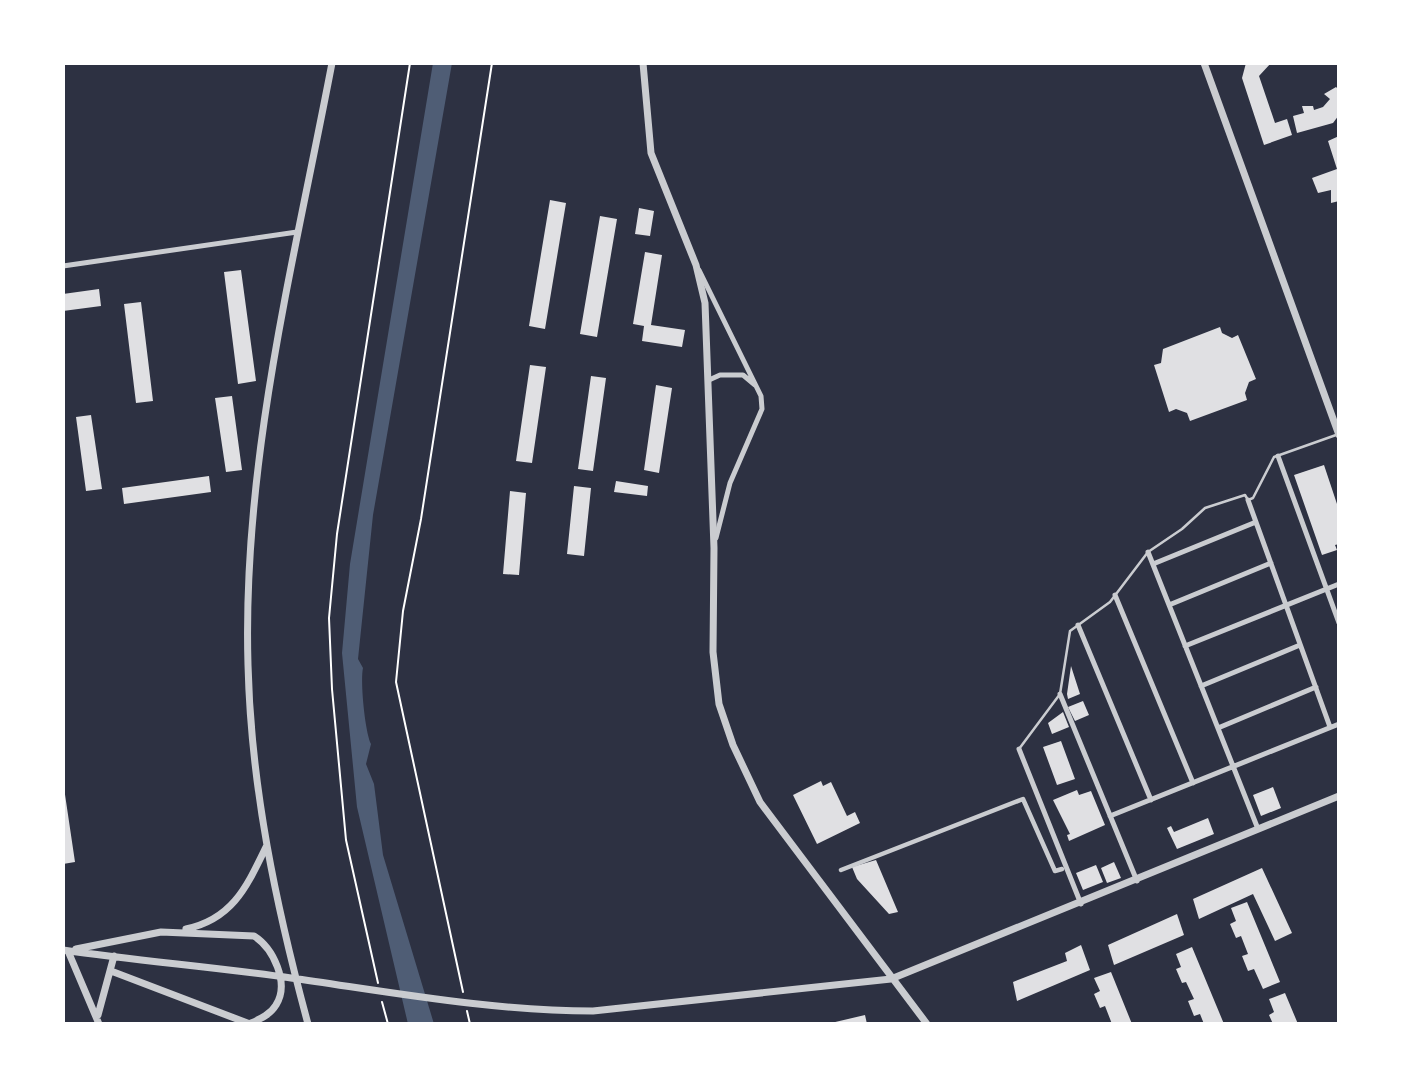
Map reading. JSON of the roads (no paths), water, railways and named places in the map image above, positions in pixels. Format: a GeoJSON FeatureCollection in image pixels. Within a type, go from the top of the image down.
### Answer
{"type":"FeatureCollection","features":[{"type":"Feature","properties":{"kind":"street"},"geometry":{"type":"LineString","coordinates":[[308,1024],[266,846],[249,694],[249,575],[269,387],[332,63]]}},
{"type":"Feature","properties":{"kind":"street"},"geometry":{"type":"LineString","coordinates":[[643,63],[651,153],[696,265],[757,387],[762,409],[730,483],[714,548]]}},
{"type":"Feature","properties":{"kind":"street"},"geometry":{"type":"LineString","coordinates":[[1204,63],[1339,434]]}},
{"type":"Feature","properties":{"kind":"street"},"geometry":{"type":"LineString","coordinates":[[63,266],[297,232]]}},
{"type":"Feature","properties":{"kind":"street"},"geometry":{"type":"LineString","coordinates":[[696,265],[705,303],[714,548],[715,680],[719,704],[733,745],[760,802],[927,1024]]}},
{"type":"Feature","properties":{"kind":"street"},"geometry":{"type":"LineString","coordinates":[[709,380],[720,375],[743,375],[757,387]]}},
{"type":"Feature","properties":{"kind":"street"},"geometry":{"type":"LineString","coordinates":[[1278,456],[1339,623]]}},
{"type":"Feature","properties":{"kind":"street"},"geometry":{"type":"LineString","coordinates":[[1248,500],[1330,727]]}},
{"type":"Feature","properties":{"kind":"street"},"geometry":{"type":"LineString","coordinates":[[1153,564],[1256,522]]}},
{"type":"Feature","properties":{"kind":"street"},"geometry":{"type":"LineString","coordinates":[[1148,552],[1258,829]]}},
{"type":"Feature","properties":{"kind":"street"},"geometry":{"type":"LineString","coordinates":[[1169,605],[1271,563]]}},
{"type":"Feature","properties":{"kind":"street"},"geometry":{"type":"LineString","coordinates":[[1185,646],[1339,584]]}},
{"type":"Feature","properties":{"kind":"street"},"geometry":{"type":"LineString","coordinates":[[1115,595],[1193,783]]}},
{"type":"Feature","properties":{"kind":"street"},"geometry":{"type":"LineString","coordinates":[[1078,625],[1151,800]]}},
{"type":"Feature","properties":{"kind":"street"},"geometry":{"type":"LineString","coordinates":[[1201,686],[1300,645]]}},
{"type":"Feature","properties":{"kind":"street"},"geometry":{"type":"LineString","coordinates":[[1218,728],[1315,687]]}},
{"type":"Feature","properties":{"kind":"street"},"geometry":{"type":"LineString","coordinates":[[1060,694],[1137,881]]}},
{"type":"Feature","properties":{"kind":"street"},"geometry":{"type":"LineString","coordinates":[[1110,816],[1339,724]]}},
{"type":"Feature","properties":{"kind":"street"},"geometry":{"type":"LineString","coordinates":[[1019,749],[1080,904]]}},
{"type":"Feature","properties":{"kind":"street"},"geometry":{"type":"LineString","coordinates":[[66,951],[180,962],[536,1009],[593,1011],[891,979],[1137,881],[1339,796]]}},
{"type":"Feature","properties":{"kind":"street"},"geometry":{"type":"LineString","coordinates":[[841,870],[1023,799],[1055,871],[1062,869]]}},
{"type":"Feature","properties":{"kind":"street"},"geometry":{"type":"LineString","coordinates":[[66,951],[175,932],[209,922],[226,912],[240,898],[266,846]]}},
{"type":"Feature","properties":{"kind":"street"},"geometry":{"type":"LineString","coordinates":[[111,971],[249,1024],[267,1016],[277,1004],[282,989],[272,953],[264,943],[254,936],[175,932]]}},
{"type":"Feature","properties":{"kind":"street"},"geometry":{"type":"LineString","coordinates":[[66,951],[99,1020]]}},
{"type":"Feature","properties":{"kind":"street"},"geometry":{"type":"LineString","coordinates":[[99,1020],[114,956]]}},
{"type":"Feature","properties":{"kind":"lane"},"geometry":{"type":"LineString","coordinates":[[1019,749],[1060,694],[1070,631],[1115,595],[1148,552],[1182,530],[1205,508],[1245,495],[1248,500],[1253,498],[1271,461],[1278,456],[1339,434]]}},
{"type":"Feature","properties":{"kind":"water"},"geometry":{"type":"Polygon","coordinates":[[[433,63],[452,63],[373,515],[358,659],[363,668],[364,706],[371,744],[366,764],[374,784],[383,855],[434,1024],[408,1024],[357,807],[342,653],[350,564],[433,63]]]}}]}
